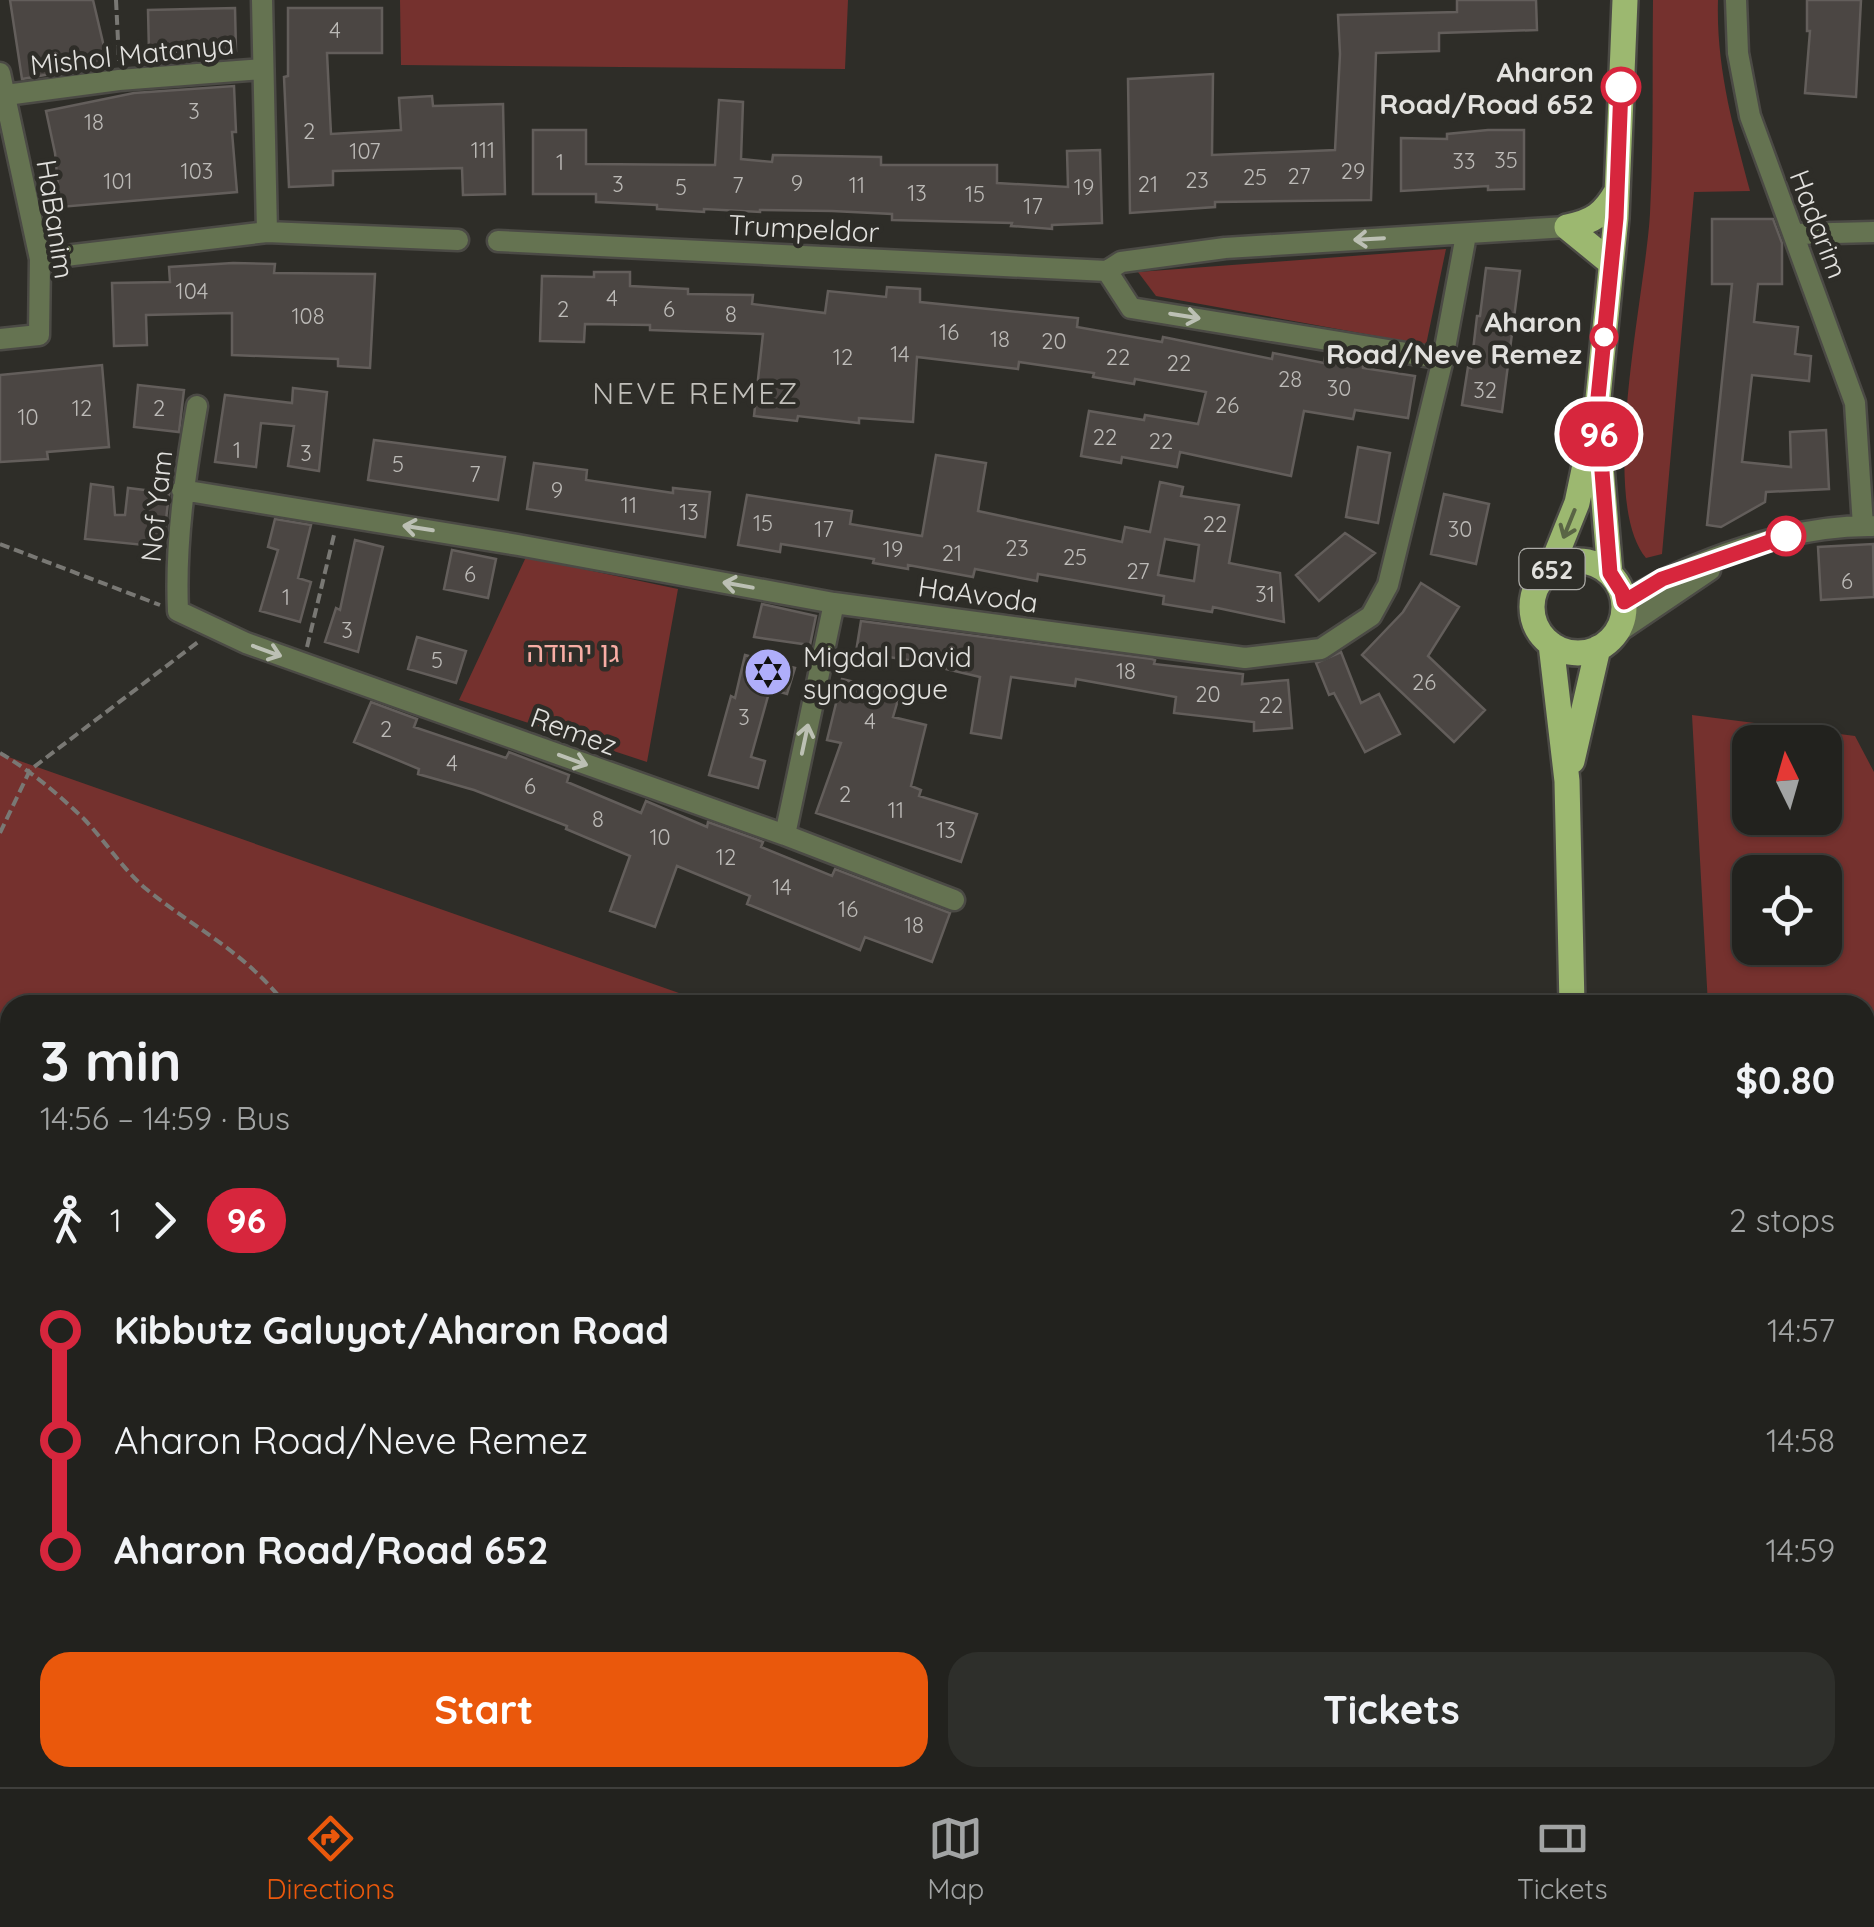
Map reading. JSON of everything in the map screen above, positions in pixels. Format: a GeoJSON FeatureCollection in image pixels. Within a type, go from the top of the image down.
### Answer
{"type":"FeatureCollection","features":[{"type":"Feature","properties":{"kind":"main road","name":"652"},"geometry":{"type":"LineString","coordinates":[[1572,995],[1567,781],[1551,644],[1535,625],[1532,614],[1535,589],[1550,570],[1577,503],[1597,408],[1617,191],[1625,0]]}},
{"type":"Feature","properties":{"kind":"main road"},"geometry":{"type":"LineString","coordinates":[[1567,227],[1587,223],[1604,213],[1617,191]]}},
{"type":"Feature","properties":{"kind":"main road"},"geometry":{"type":"LineString","coordinates":[[1567,227],[1612,263]]}},
{"type":"Feature","properties":{"kind":"main road","name":"652"},"geometry":{"type":"LineString","coordinates":[[1597,408],[1610,573]]}},
{"type":"Feature","properties":{"kind":"main road","name":"652"},"geometry":{"type":"LineString","coordinates":[[1550,570],[1570,561],[1591,562],[1610,573],[1624,602],[1622,620],[1606,642],[1567,781]]}},
{"type":"Feature","properties":{"kind":"main road"},"geometry":{"type":"LineString","coordinates":[[1551,644],[1574,653],[1606,642]]}},
{"type":"Feature","properties":{"kind":"street"},"geometry":{"type":"LineString","coordinates":[[262,0],[266,232]]}},
{"type":"Feature","properties":{"kind":"street","name":"Hadarim"},"geometry":{"type":"LineString","coordinates":[[1736,0],[1738,53],[1750,116],[1794,234],[1865,403],[1868,526]]}},
{"type":"Feature","properties":{"kind":"street","name":"Mishol Matanya"},"geometry":{"type":"LineString","coordinates":[[6,95],[120,80],[263,69]]}},
{"type":"Feature","properties":{"kind":"street","name":"HaBanim"},"geometry":{"type":"LineString","coordinates":[[0,73],[40,258],[40,336],[0,339]]}},
{"type":"Feature","properties":{"kind":"street","name":"Trumpeldor"},"geometry":{"type":"LineString","coordinates":[[498,240],[1107,272],[1121,262],[1225,248],[1567,227]]}},
{"type":"Feature","properties":{"kind":"street"},"geometry":{"type":"LineString","coordinates":[[40,258],[266,232],[458,240]]}},
{"type":"Feature","properties":{"kind":"street"},"geometry":{"type":"LineString","coordinates":[[1794,234],[1874,232]]}},
{"type":"Feature","properties":{"kind":"street","name":"HaAvoda"},"geometry":{"type":"LineString","coordinates":[[182,490],[834,603],[1245,658],[1321,649],[1371,616],[1388,585],[1443,359],[1466,235]]}},
{"type":"Feature","properties":{"kind":"street"},"geometry":{"type":"LineString","coordinates":[[1107,272],[1131,308],[1443,359]]}},
{"type":"Feature","properties":{"kind":"street","name":"Nof Yam"},"geometry":{"type":"LineString","coordinates":[[178,612],[176,566],[182,490],[197,406]]}},
{"type":"Feature","properties":{"kind":"street"},"geometry":{"type":"LineString","coordinates":[[1624,602],[1662,579],[1799,532],[1868,526]]}},
{"type":"Feature","properties":{"kind":"street"},"geometry":{"type":"LineString","coordinates":[[1606,642],[1742,550]]}},
{"type":"Feature","properties":{"kind":"street"},"geometry":{"type":"LineString","coordinates":[[785,835],[834,603]]}},
{"type":"Feature","properties":{"kind":"street","name":"Remez"},"geometry":{"type":"LineString","coordinates":[[178,612],[304,664],[785,835],[954,900]]}},
{"type":"Feature","properties":{"kind":"path"},"geometry":{"type":"LineString","coordinates":[[116,0],[120,80]]}},
{"type":"Feature","properties":{"kind":"path"},"geometry":{"type":"LineString","coordinates":[[304,664],[338,516]]}},
{"type":"Feature","properties":{"kind":"path"},"geometry":{"type":"LineString","coordinates":[[0,544],[178,612]]}},
{"type":"Feature","properties":{"kind":"path"},"geometry":{"type":"LineString","coordinates":[[0,833],[30,770],[212,628]]}},
{"type":"Feature","properties":{"kind":"path"},"geometry":{"type":"LineString","coordinates":[[0,753],[30,770],[84,820],[143,886],[224,942],[277,995]]}},
{"type":"Feature","properties":{"kind":"green space"},"geometry":{"type":"Polygon","coordinates":[[[400,0],[848,0],[845,69],[401,65],[400,0]]]}},
{"type":"Feature","properties":{"kind":"green space"},"geometry":{"type":"Polygon","coordinates":[[[1653,0],[1718,0],[1723,73],[1750,191],[1694,192],[1662,554],[1646,558],[1632,529],[1625,490],[1625,444],[1650,213],[1653,0]]]}},
{"type":"Feature","properties":{"kind":"green space"},"geometry":{"type":"Polygon","coordinates":[[[1446,249],[1426,345],[1156,296],[1138,272],[1446,249]]]}},
{"type":"Feature","properties":{"kind":"green space","name":"גן יהודה"},"geometry":{"type":"Polygon","coordinates":[[[526,557],[678,589],[647,762],[459,700],[526,557]]]}},
{"type":"Feature","properties":{"kind":"green space"},"geometry":{"type":"Polygon","coordinates":[[[1692,715],[1770,725],[1732,725],[1732,835],[1842,835],[1842,734],[1855,736],[1874,772],[1874,995],[1707,995],[1692,715]]]}},
{"type":"Feature","properties":{"kind":"green space"},"geometry":{"type":"Polygon","coordinates":[[[0,754],[685,995],[0,995],[0,754]]]}},
{"type":"Feature","properties":{"kind":"building"},"geometry":{"type":"Polygon","coordinates":[[[10,0],[93,0],[108,64],[22,79],[10,0]]]}},
{"type":"Feature","properties":{"kind":"building"},"geometry":{"type":"Polygon","coordinates":[[[1457,0],[1536,0],[1537,30],[1439,33],[1439,51],[1376,53],[1371,200],[1215,202],[1215,207],[1130,213],[1128,79],[1213,74],[1212,155],[1335,150],[1338,15],[1457,12],[1457,0]]]}},
{"type":"Feature","properties":{"kind":"building"},"geometry":{"type":"Polygon","coordinates":[[[1807,0],[1861,0],[1856,97],[1805,93],[1810,31],[1807,0]]]}},
{"type":"Feature","properties":{"kind":"building"},"geometry":{"type":"Polygon","coordinates":[[[235,8],[236,51],[149,52],[148,10],[235,8]]]}},
{"type":"Feature","properties":{"kind":"building"},"geometry":{"type":"Polygon","coordinates":[[[288,8],[382,8],[382,53],[327,53],[331,134],[401,130],[399,98],[432,96],[433,106],[503,104],[505,194],[463,195],[462,168],[333,171],[333,185],[289,187],[284,77],[288,76],[288,8]]]}},
{"type":"Feature","properties":{"kind":"building"},"geometry":{"type":"Polygon","coordinates":[[[234,86],[236,132],[232,132],[237,192],[60,207],[46,111],[134,93],[234,86]]]}},
{"type":"Feature","properties":{"kind":"building"},"geometry":{"type":"Polygon","coordinates":[[[719,100],[743,102],[741,159],[772,162],[773,155],[881,157],[881,165],[997,165],[997,183],[1068,187],[1067,151],[1100,150],[1102,223],[1052,225],[1052,229],[1011,226],[1012,223],[892,220],[892,214],[832,211],[704,212],[596,202],[596,194],[533,194],[533,130],[586,130],[586,164],[715,165],[719,100]]]}},
{"type":"Feature","properties":{"kind":"building"},"geometry":{"type":"Polygon","coordinates":[[[1524,130],[1524,189],[1488,190],[1488,186],[1401,191],[1401,138],[1447,139],[1447,134],[1524,130]]]}},
{"type":"Feature","properties":{"kind":"building"},"geometry":{"type":"Polygon","coordinates":[[[1712,219],[1773,219],[1782,243],[1782,284],[1758,284],[1754,322],[1798,327],[1795,354],[1811,356],[1809,381],[1752,375],[1742,462],[1791,467],[1790,432],[1826,430],[1829,489],[1766,492],[1765,502],[1721,527],[1707,525],[1732,284],[1712,284],[1712,219]]]}},
{"type":"Feature","properties":{"kind":"building"},"geometry":{"type":"Polygon","coordinates":[[[275,264],[274,273],[375,274],[370,368],[338,366],[338,359],[232,355],[232,313],[146,315],[147,345],[114,346],[112,283],[170,282],[169,267],[275,264]]]}},
{"type":"Feature","properties":{"kind":"building"},"geometry":{"type":"Polygon","coordinates":[[[1486,268],[1520,271],[1502,412],[1462,405],[1486,268]]]}},
{"type":"Feature","properties":{"kind":"building"},"geometry":{"type":"Polygon","coordinates":[[[594,272],[630,272],[630,286],[688,289],[688,294],[753,295],[752,304],[825,313],[828,291],[886,297],[887,287],[920,289],[920,302],[1078,318],[1077,327],[1162,342],[1163,337],[1272,359],[1273,353],[1324,363],[1325,357],[1415,376],[1408,418],[1355,410],[1353,419],[1304,411],[1291,476],[1180,452],[1177,467],[1122,457],[1121,463],[1081,456],[1089,411],[1198,424],[1206,392],[1135,379],[1134,384],[1093,377],[1094,373],[1019,362],[1018,369],[917,357],[913,422],[859,418],[859,423],[798,416],[797,421],[754,416],[763,334],[585,324],[584,342],[540,341],[542,276],[594,277],[594,272]]]}},
{"type":"Feature","properties":{"kind":"building"},"geometry":{"type":"Polygon","coordinates":[[[102,365],[109,447],[47,452],[48,459],[0,462],[0,375],[102,365]]]}},
{"type":"Feature","properties":{"kind":"building"},"geometry":{"type":"Polygon","coordinates":[[[138,385],[184,390],[179,432],[134,427],[138,385]]]}},
{"type":"Feature","properties":{"kind":"building"},"geometry":{"type":"Polygon","coordinates":[[[293,388],[327,392],[319,471],[288,466],[294,426],[261,423],[256,467],[215,462],[225,395],[292,403],[293,388]]]}},
{"type":"Feature","properties":{"kind":"building"},"geometry":{"type":"Polygon","coordinates":[[[374,440],[505,457],[498,500],[368,480],[374,440]]]}},
{"type":"Feature","properties":{"kind":"building"},"geometry":{"type":"Polygon","coordinates":[[[1358,447],[1390,453],[1378,523],[1346,517],[1358,447]]]}},
{"type":"Feature","properties":{"kind":"building"},"geometry":{"type":"Polygon","coordinates":[[[936,455],[986,463],[978,511],[1122,542],[1125,527],[1150,532],[1160,482],[1183,487],[1181,496],[1239,505],[1229,563],[1280,573],[1284,622],[1213,607],[1212,612],[1163,604],[1164,596],[1038,574],[1037,581],[975,569],[973,577],[873,563],[874,559],[781,544],[780,552],[738,545],[747,495],[852,511],[850,524],[922,536],[936,455]],[[1165,539],[1158,575],[1194,581],[1199,545],[1165,539]]]}},
{"type":"Feature","properties":{"kind":"building"},"geometry":{"type":"Polygon","coordinates":[[[534,463],[587,470],[586,480],[673,493],[673,488],[710,492],[705,537],[527,509],[534,463]]]}},
{"type":"Feature","properties":{"kind":"building"},"geometry":{"type":"Polygon","coordinates":[[[91,484],[113,487],[115,515],[125,515],[128,488],[169,493],[163,547],[85,539],[91,484]]]}},
{"type":"Feature","properties":{"kind":"building"},"geometry":{"type":"Polygon","coordinates":[[[1444,494],[1489,504],[1476,564],[1431,554],[1444,494]]]}},
{"type":"Feature","properties":{"kind":"building"},"geometry":{"type":"Polygon","coordinates":[[[275,519],[311,525],[298,578],[311,582],[300,622],[260,611],[278,550],[268,547],[275,519]]]}},
{"type":"Feature","properties":{"kind":"building"},"geometry":{"type":"Polygon","coordinates":[[[1345,533],[1375,553],[1319,601],[1296,575],[1345,533]]]}},
{"type":"Feature","properties":{"kind":"building"},"geometry":{"type":"Polygon","coordinates":[[[355,540],[383,547],[358,652],[325,642],[336,608],[340,610],[355,540]]]}},
{"type":"Feature","properties":{"kind":"building"},"geometry":{"type":"Polygon","coordinates":[[[1873,544],[1874,597],[1821,600],[1818,547],[1873,544]]]}},
{"type":"Feature","properties":{"kind":"building"},"geometry":{"type":"Polygon","coordinates":[[[452,550],[496,559],[488,598],[444,589],[452,550]]]}},
{"type":"Feature","properties":{"kind":"building"},"geometry":{"type":"Polygon","coordinates":[[[1421,583],[1459,607],[1428,656],[1485,710],[1454,742],[1362,655],[1403,612],[1421,583]]]}},
{"type":"Feature","properties":{"kind":"building"},"geometry":{"type":"Polygon","coordinates":[[[762,604],[816,616],[810,645],[754,637],[762,604]]]}},
{"type":"Feature","properties":{"kind":"building"},"geometry":{"type":"Polygon","coordinates":[[[861,621],[1243,674],[1242,684],[1288,680],[1292,728],[1254,731],[1254,722],[1174,713],[1176,697],[1076,679],[1075,686],[1011,677],[1001,738],[971,733],[980,677],[856,652],[861,621]]]}},
{"type":"Feature","properties":{"kind":"building"},"geometry":{"type":"Polygon","coordinates":[[[417,637],[466,651],[456,683],[408,669],[417,637]]]}},
{"type":"Feature","properties":{"kind":"building"},"geometry":{"type":"Polygon","coordinates":[[[1341,652],[1361,703],[1379,694],[1400,734],[1365,752],[1334,693],[1329,695],[1316,663],[1341,652]]]}},
{"type":"Feature","properties":{"kind":"building"},"geometry":{"type":"Polygon","coordinates":[[[745,655],[795,668],[787,694],[770,689],[751,757],[765,761],[758,788],[709,775],[745,655]]]}},
{"type":"Feature","properties":{"kind":"building"},"geometry":{"type":"Polygon","coordinates":[[[842,679],[900,693],[893,717],[926,725],[911,786],[921,790],[919,796],[977,814],[961,862],[816,813],[841,743],[827,740],[842,679]]]}},
{"type":"Feature","properties":{"kind":"building"},"geometry":{"type":"Polygon","coordinates":[[[371,702],[417,719],[414,727],[506,758],[509,752],[569,775],[567,782],[641,813],[646,801],[707,827],[708,822],[763,842],[761,847],[832,876],[835,869],[950,913],[932,962],[865,937],[860,950],[747,904],[750,896],[677,866],[655,927],[610,911],[630,856],[566,829],[567,826],[474,790],[418,774],[419,769],[354,742],[371,702]]]}},
{"type":"Feature","properties":{"kind":"bus line","name":"96"},"geometry":{"type":"LineString","coordinates":[[1621,87],[1616,218],[1597,408],[1610,573],[1624,602],[1662,579],[1786,536]]}},
{"type":"Feature","properties":{"kind":"place","name":"Aharon Road/Road 652"},"geometry":{"type":"Point","coordinates":[1621,87]}},
{"type":"Feature","properties":{"kind":"place","name":"Aharon Road/Neve Remez"},"geometry":{"type":"Point","coordinates":[1604,337]}},
{"type":"Feature","properties":{"kind":"place","name":"Migdal David synagogue"},"geometry":{"type":"Point","coordinates":[768,672]}},
{"type":"Feature","properties":{"kind":"district","name":"NEVE REMEZ"},"geometry":{"type":"Point","coordinates":[696,393]}}]}
